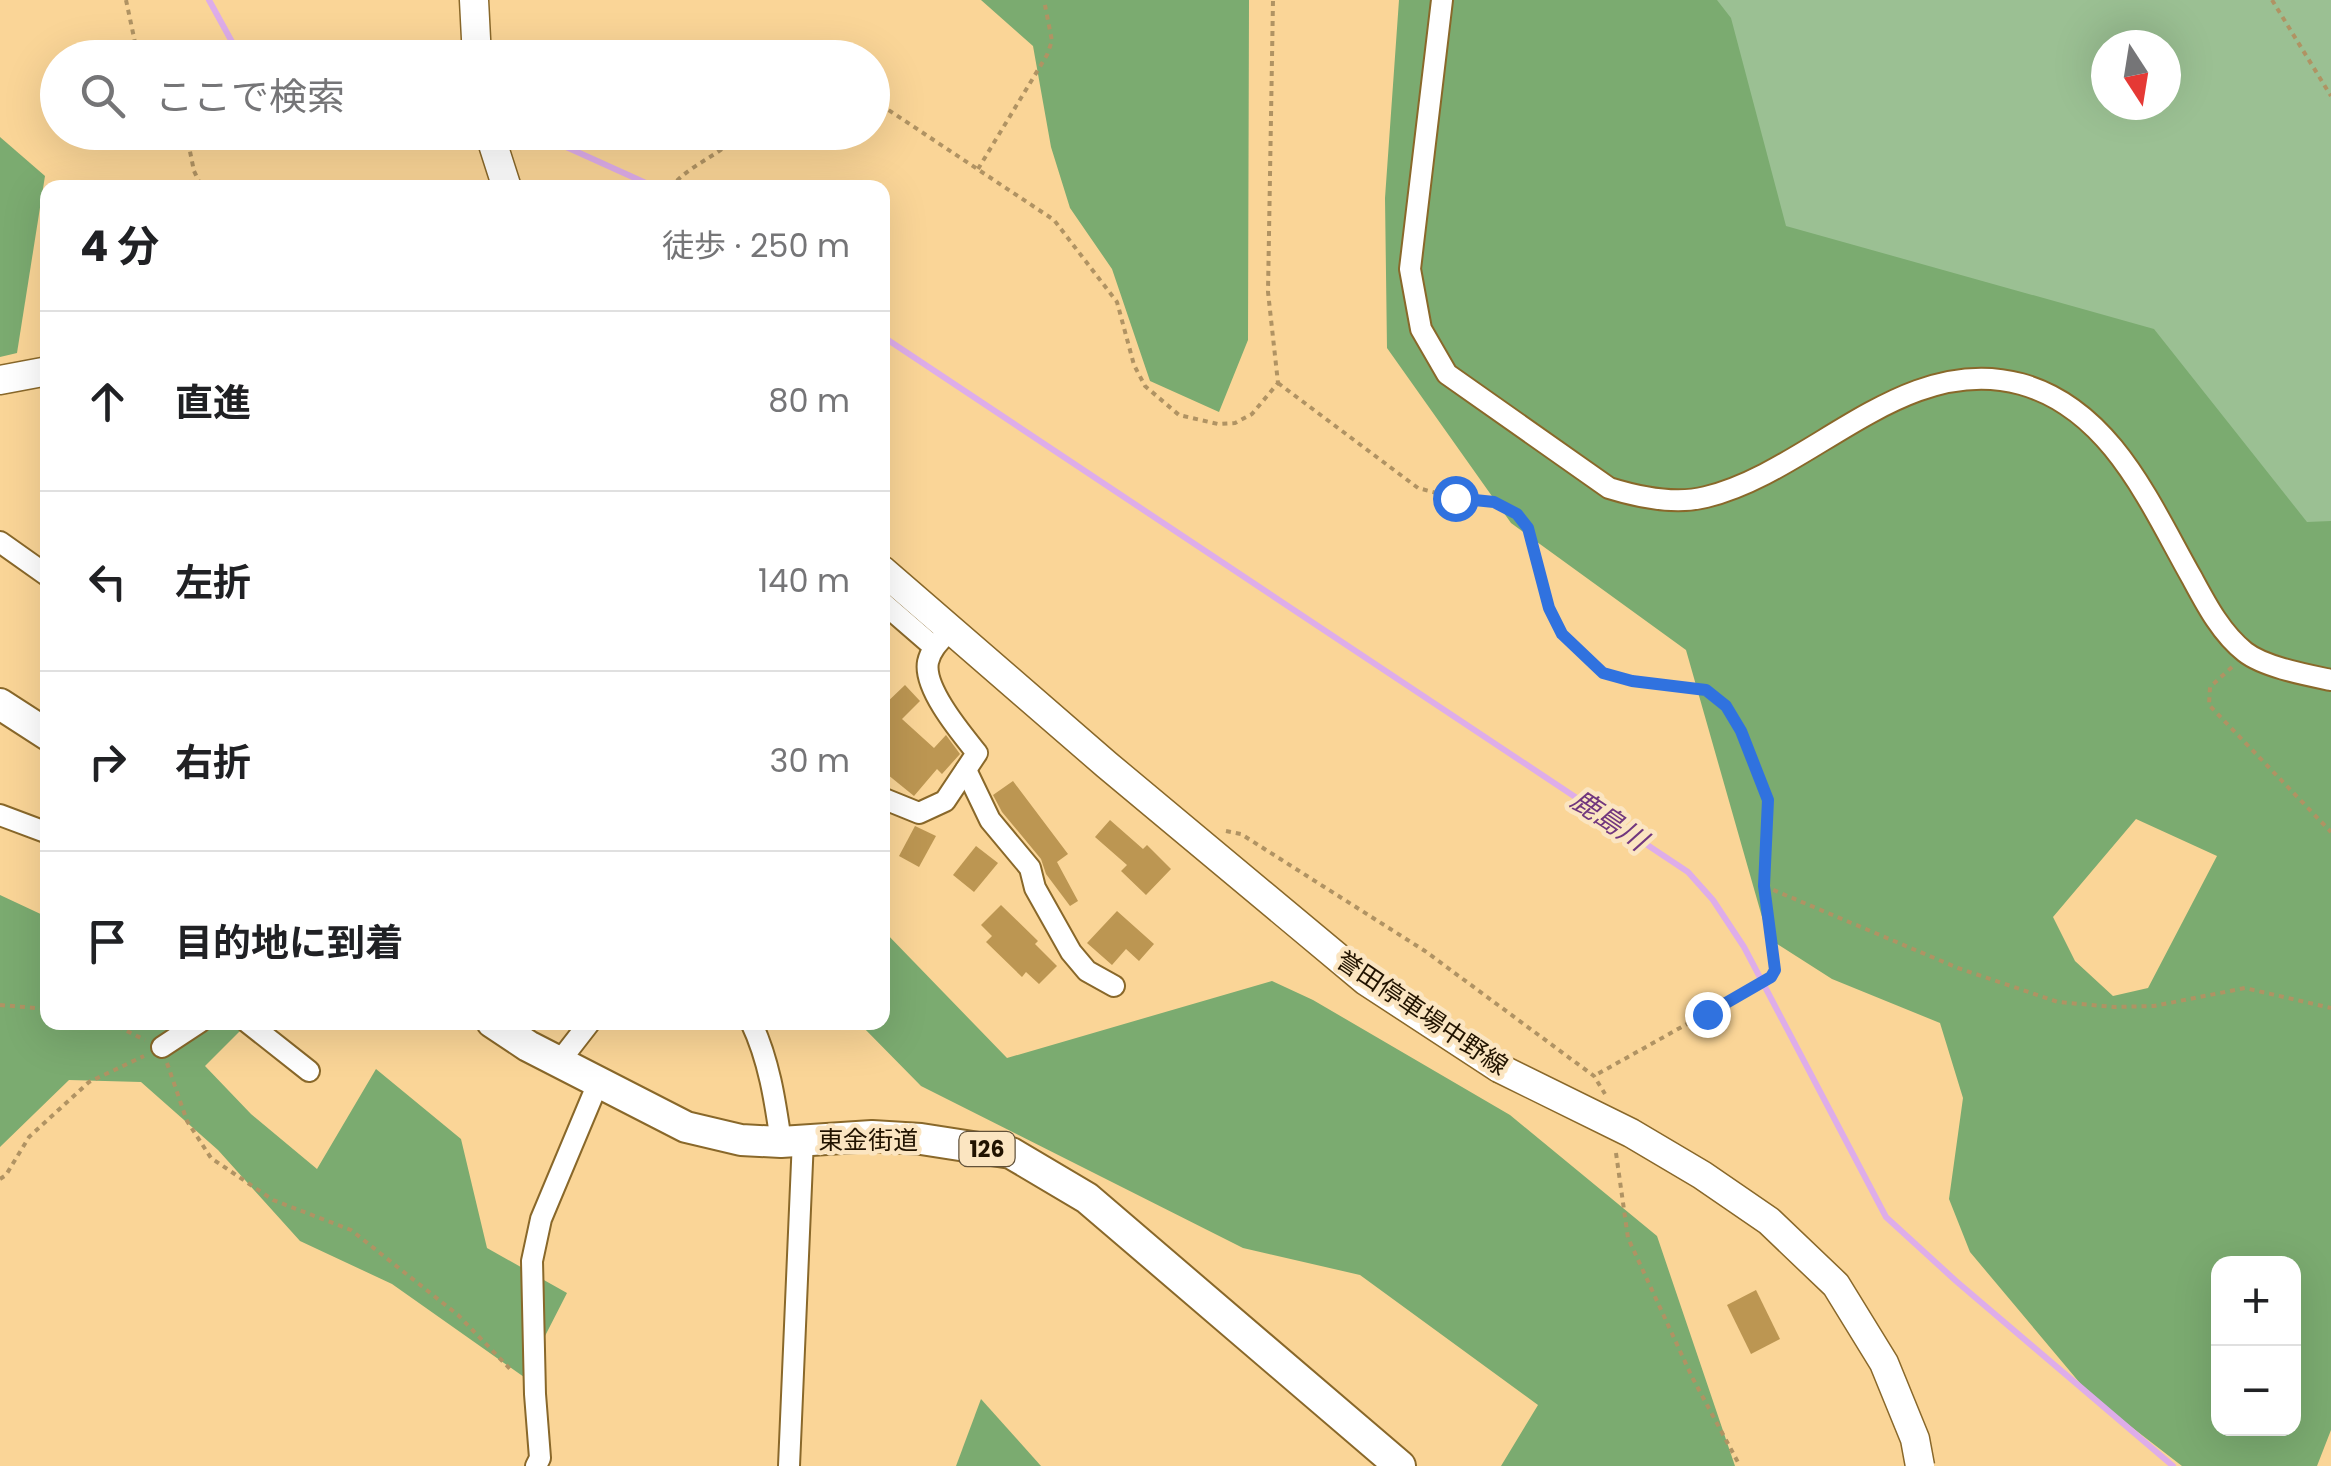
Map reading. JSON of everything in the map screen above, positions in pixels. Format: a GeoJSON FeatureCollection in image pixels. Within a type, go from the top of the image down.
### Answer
{"type":"FeatureCollection","features":[{"type":"Feature","properties":{"kind":"highway"},"geometry":{"type":"LineString","coordinates":[[0,704],[40,730]]}},
{"type":"Feature","properties":{"kind":"highway","name":"東金街道"},"geometry":{"type":"LineString","coordinates":[[506,1030],[686,1127],[741,1140],[872,1136],[1011,1153],[1086,1198],[1400,1466]]}},
{"type":"Feature","properties":{"kind":"main road"},"geometry":{"type":"LineString","coordinates":[[474,0],[476,40]]}},
{"type":"Feature","properties":{"kind":"main road"},"geometry":{"type":"LineString","coordinates":[[492,150],[496,180]]}},
{"type":"Feature","properties":{"kind":"main road"},"geometry":{"type":"LineString","coordinates":[[0,380],[40,372]]}},
{"type":"Feature","properties":{"kind":"main road","name":"誉田停車場中野線"},"geometry":{"type":"LineString","coordinates":[[890,579],[943,638],[1192,836],[1366,982],[1499,1068],[1631,1133],[1702,1174],[1770,1222],[1836,1286],[1874,1347],[1915,1439],[1920,1466]]}},
{"type":"Feature","properties":{"kind":"street"},"geometry":{"type":"LineString","coordinates":[[1442,0],[1410,268],[1421,330],[1447,374],[1608,488],[1635,496],[1663,498],[1703,498],[1739,486],[1885,404],[1930,388],[1974,380],[2021,384],[2072,408],[2110,443],[2134,474],[2215,620],[2246,653],[2331,680]]}},
{"type":"Feature","properties":{"kind":"street"},"geometry":{"type":"LineString","coordinates":[[0,542],[40,570]]}},
{"type":"Feature","properties":{"kind":"street"},"geometry":{"type":"LineString","coordinates":[[890,607],[943,638],[927,665],[932,689],[977,753],[945,801],[919,813],[890,801]]}},
{"type":"Feature","properties":{"kind":"street"},"geometry":{"type":"LineString","coordinates":[[966,770],[990,820],[1030,868],[1036,888],[1071,952],[1087,971],[1114,986]]}},
{"type":"Feature","properties":{"kind":"street"},"geometry":{"type":"LineString","coordinates":[[0,815],[40,830]]}},
{"type":"Feature","properties":{"kind":"street"},"geometry":{"type":"LineString","coordinates":[[162,1047],[188,1030]]}},
{"type":"Feature","properties":{"kind":"street"},"geometry":{"type":"LineString","coordinates":[[258,1030],[309,1071]]}},
{"type":"Feature","properties":{"kind":"street"},"geometry":{"type":"LineString","coordinates":[[560,1062],[584,1030]]}},
{"type":"Feature","properties":{"kind":"street"},"geometry":{"type":"LineString","coordinates":[[755,1030],[792,1140],[789,1466]]}},
{"type":"Feature","properties":{"kind":"street"},"geometry":{"type":"LineString","coordinates":[[536,1466],[540,1458],[532,1261],[541,1220],[598,1083]]}},
{"type":"Feature","properties":{"kind":"path"},"geometry":{"type":"LineString","coordinates":[[126,0],[135,40]]}},
{"type":"Feature","properties":{"kind":"path"},"geometry":{"type":"LineString","coordinates":[[978,169],[1048,55],[1052,40],[1044,0]]}},
{"type":"Feature","properties":{"kind":"path"},"geometry":{"type":"LineString","coordinates":[[890,111],[1054,220],[1117,302],[1134,365],[1145,386],[1179,415],[1218,424],[1235,423],[1252,414],[1278,383],[1268,292],[1273,0]]}},
{"type":"Feature","properties":{"kind":"path"},"geometry":{"type":"LineString","coordinates":[[2272,0],[2331,96]]}},
{"type":"Feature","properties":{"kind":"path"},"geometry":{"type":"LineString","coordinates":[[190,150],[198,180]]}},
{"type":"Feature","properties":{"kind":"path"},"geometry":{"type":"LineString","coordinates":[[676,180],[725,150]]}},
{"type":"Feature","properties":{"kind":"path"},"geometry":{"type":"LineString","coordinates":[[1278,383],[1418,488],[1455,498],[1494,502],[1517,514],[1528,528],[1549,608],[1562,634],[1603,673],[1632,681],[1706,690],[1726,706],[1741,731],[1768,800],[1764,886],[1775,970],[1771,977],[1751,989],[1594,1076]]}},
{"type":"Feature","properties":{"kind":"path"},"geometry":{"type":"LineString","coordinates":[[2246,653],[2210,687],[2209,706],[2331,832]]}},
{"type":"Feature","properties":{"kind":"path"},"geometry":{"type":"LineString","coordinates":[[1192,836],[1221,830],[1241,834],[1425,951],[1594,1076],[1608,1098]]}},
{"type":"Feature","properties":{"kind":"path"},"geometry":{"type":"LineString","coordinates":[[1764,886],[1958,968],[2058,1002],[2154,1006],[2245,988],[2331,1008]]}},
{"type":"Feature","properties":{"kind":"path"},"geometry":{"type":"LineString","coordinates":[[0,1004],[40,1008]]}},
{"type":"Feature","properties":{"kind":"path"},"geometry":{"type":"LineString","coordinates":[[126,1030],[162,1047],[188,1120],[211,1158],[273,1200],[351,1230],[458,1315],[535,1394]]}},
{"type":"Feature","properties":{"kind":"path"},"geometry":{"type":"LineString","coordinates":[[0,1180],[28,1137],[88,1082],[162,1047]]}},
{"type":"Feature","properties":{"kind":"path"},"geometry":{"type":"LineString","coordinates":[[1615,1151],[1628,1238],[1692,1377],[1740,1466]]}},
{"type":"Feature","properties":{"kind":"green space"},"geometry":{"type":"Polygon","coordinates":[[[981,0],[1249,0],[1248,340],[1219,412],[1150,381],[1112,269],[1070,208],[1051,147],[1033,46],[981,0]]]}},
{"type":"Feature","properties":{"kind":"green space"},"geometry":{"type":"Polygon","coordinates":[[[1399,0],[1717,0],[1731,18],[1786,226],[2154,329],[2307,522],[2331,521],[2331,1430],[2317,1466],[2182,1466],[2090,1395],[1970,1252],[1949,1199],[1963,1098],[1940,1023],[1832,979],[1768,938],[1686,650],[1511,523],[1387,348],[1385,198],[1399,0]],[[2136,819],[2053,917],[2075,961],[2113,996],[2148,988],[2217,856],[2136,819]]]}},
{"type":"Feature","properties":{"kind":"green space"},"geometry":{"type":"Polygon","coordinates":[[[1535,0],[2331,0],[2331,561],[1719,349],[1535,0]]]}},
{"type":"Feature","properties":{"kind":"green space"},"geometry":{"type":"Polygon","coordinates":[[[0,137],[45,176],[40,180],[40,208],[17,353],[0,357],[0,137]]]}},
{"type":"Feature","properties":{"kind":"green space"},"geometry":{"type":"Polygon","coordinates":[[[0,895],[40,914],[40,1030],[239,1030],[205,1066],[251,1114],[317,1169],[376,1069],[461,1139],[487,1248],[567,1293],[524,1377],[392,1284],[300,1241],[218,1150],[141,1082],[69,1080],[0,1147],[0,895]]]}},
{"type":"Feature","properties":{"kind":"green space"},"geometry":{"type":"Polygon","coordinates":[[[890,937],[1007,1058],[1272,981],[1313,1000],[1510,1115],[1657,1236],[1735,1466],[1501,1466],[1538,1405],[1360,1275],[1243,1248],[921,1086],[866,1030],[890,1030],[890,937]]]}},
{"type":"Feature","properties":{"kind":"green space"},"geometry":{"type":"Polygon","coordinates":[[[981,1399],[1041,1466],[956,1466],[981,1399]]]}},
{"type":"Feature","properties":{"kind":"building"},"geometry":{"type":"Polygon","coordinates":[[[905,685],[920,701],[902,719],[934,748],[946,735],[960,754],[942,774],[937,769],[914,796],[890,776],[890,699],[905,685]]]}},
{"type":"Feature","properties":{"kind":"building"},"geometry":{"type":"Polygon","coordinates":[[[1013,781],[1068,854],[1057,862],[1078,901],[1070,906],[993,795],[1013,781]]]}},
{"type":"Feature","properties":{"kind":"building"},"geometry":{"type":"Polygon","coordinates":[[[1110,820],[1143,849],[1147,845],[1171,869],[1146,895],[1121,871],[1127,865],[1095,837],[1110,820]]]}},
{"type":"Feature","properties":{"kind":"building"},"geometry":{"type":"Polygon","coordinates":[[[915,826],[936,836],[919,867],[899,856],[915,826]]]}},
{"type":"Feature","properties":{"kind":"building"},"geometry":{"type":"Polygon","coordinates":[[[976,846],[998,863],[974,892],[953,875],[976,846]]]}},
{"type":"Feature","properties":{"kind":"building"},"geometry":{"type":"Polygon","coordinates":[[[1001,905],[1057,966],[1039,984],[1026,972],[1022,977],[986,942],[992,936],[981,925],[1001,905]]]}},
{"type":"Feature","properties":{"kind":"building"},"geometry":{"type":"Polygon","coordinates":[[[1117,911],[1154,944],[1139,961],[1126,949],[1112,965],[1087,943],[1117,911]]]}},
{"type":"Feature","properties":{"kind":"building"},"geometry":{"type":"Polygon","coordinates":[[[1756,1290],[1780,1339],[1751,1354],[1727,1305],[1756,1290]]]}},
{"type":"Feature","properties":{"kind":"waterway","name":"鹿島川"},"geometry":{"type":"LineString","coordinates":[[209,0],[231,40]]}},
{"type":"Feature","properties":{"kind":"waterway","name":"鹿島川"},"geometry":{"type":"LineString","coordinates":[[573,150],[639,180]]}},
{"type":"Feature","properties":{"kind":"waterway","name":"鹿島川"},"geometry":{"type":"LineString","coordinates":[[890,341],[1688,872],[1713,900],[1744,947],[1886,1217],[2173,1466]]}},
{"type":"Feature","properties":{"kind":"route"},"geometry":{"type":"LineString","coordinates":[[1455,498],[1494,502],[1517,514],[1528,528],[1549,608],[1562,634],[1603,673],[1632,681],[1706,690],[1726,706],[1741,731],[1768,800],[1764,886],[1775,970],[1771,977],[1707,1014]]}}]}
